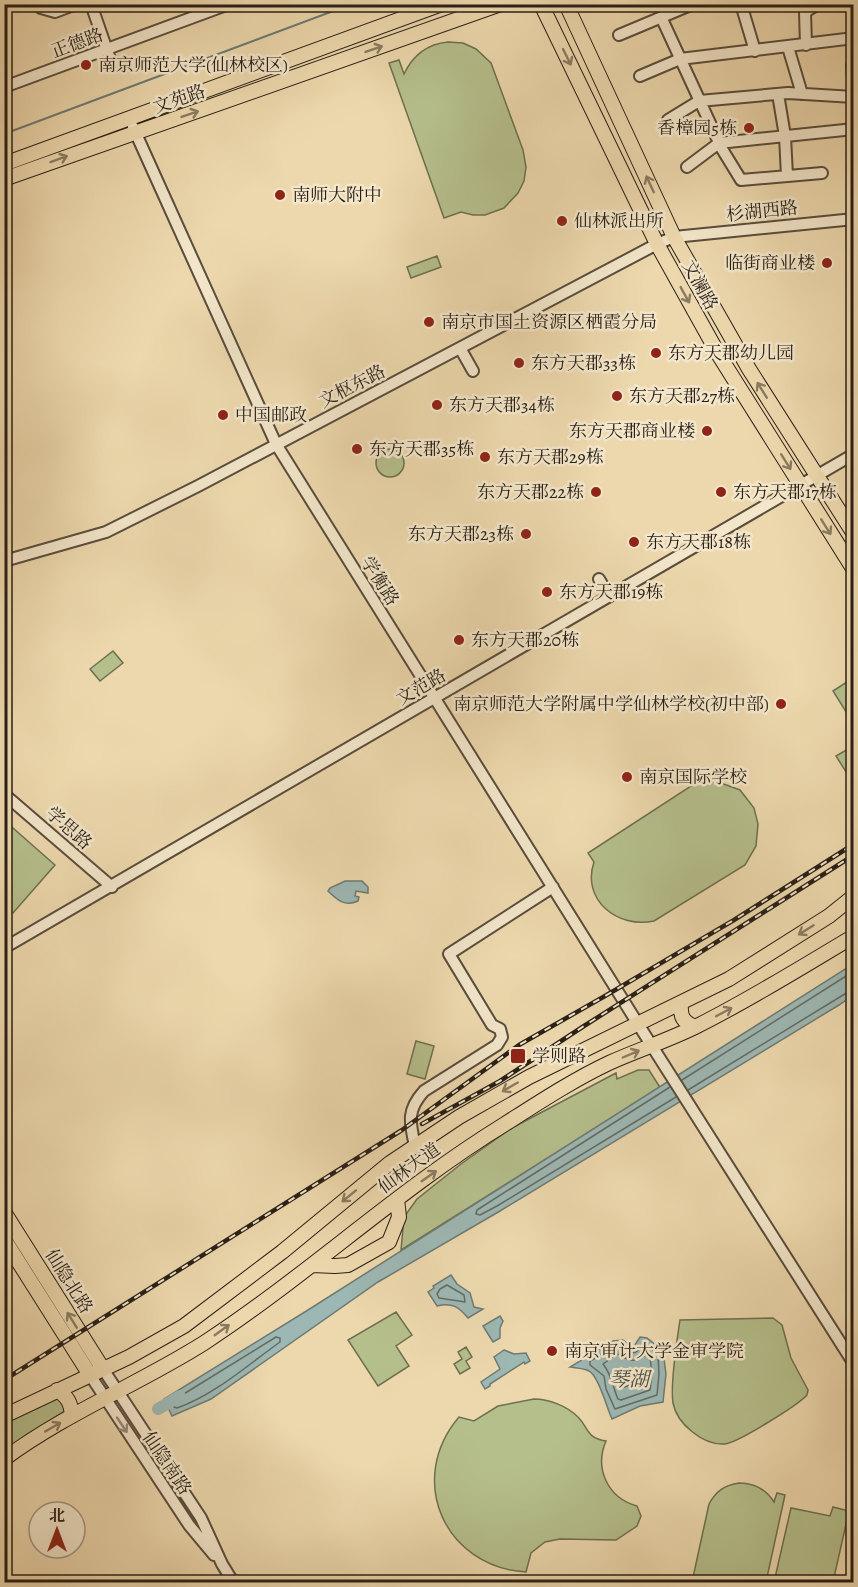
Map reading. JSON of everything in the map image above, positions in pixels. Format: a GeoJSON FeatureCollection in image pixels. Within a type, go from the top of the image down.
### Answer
{"type":"FeatureCollection","features":[{"type":"Feature","properties":{"kind":"main road","name":"文苑路"},"geometry":{"type":"LineString","coordinates":[[4,164],[442,4]]}},
{"type":"Feature","properties":{"kind":"main road","name":"文苑路"},"geometry":{"type":"LineString","coordinates":[[4,179],[501,4]]}},
{"type":"Feature","properties":{"kind":"main road","name":"文澜路"},"geometry":{"type":"LineString","coordinates":[[541,4],[657,244],[720,357],[854,570]]}},
{"type":"Feature","properties":{"kind":"main road","name":"文澜路"},"geometry":{"type":"LineString","coordinates":[[566,4],[674,237],[748,369],[854,534]]}},
{"type":"Feature","properties":{"kind":"main road","name":"仙林大道"},"geometry":{"type":"LineString","coordinates":[[4,1416],[140,1352],[184,1326],[282,1252],[390,1163],[459,1117],[529,1077],[729,979],[829,916],[854,897]]}},
{"type":"Feature","properties":{"kind":"main road","name":"仙林大道"},"geometry":{"type":"LineString","coordinates":[[4,1459],[31,1439],[152,1374],[205,1342],[312,1265],[397,1199],[502,1125],[607,1064],[695,1028],[854,936]]}},
{"type":"Feature","properties":{"kind":"main road"},"geometry":{"type":"LineString","coordinates":[[681,1004],[680,1016],[685,1023],[695,1028]]}},
{"type":"Feature","properties":{"kind":"main road"},"geometry":{"type":"LineString","coordinates":[[598,1042],[606,1047],[609,1053],[607,1064]]}},
{"type":"Feature","properties":{"kind":"main road"},"geometry":{"type":"LineString","coordinates":[[312,1265],[348,1265],[389,1242],[399,1217],[397,1199]]}},
{"type":"Feature","properties":{"kind":"main road","name":"仙隐北路"},"geometry":{"type":"LineString","coordinates":[[4,1212],[97,1372]]}},
{"type":"Feature","properties":{"kind":"main road","name":"仙隐北路"},"geometry":{"type":"LineString","coordinates":[[4,1239],[97,1372]]}},
{"type":"Feature","properties":{"kind":"main road"},"geometry":{"type":"LineString","coordinates":[[140,1352],[135,1357],[136,1367],[143,1374],[152,1374]]}},
{"type":"Feature","properties":{"kind":"main road"},"geometry":{"type":"LineString","coordinates":[[57,1390],[66,1396],[71,1405],[72,1416]]}},
{"type":"Feature","properties":{"kind":"street"},"geometry":{"type":"LineString","coordinates":[[39,4],[41,8],[55,12],[76,4]]}},
{"type":"Feature","properties":{"kind":"street"},"geometry":{"type":"LineString","coordinates":[[91,4],[108,54]]}},
{"type":"Feature","properties":{"kind":"street","name":"正德路"},"geometry":{"type":"LineString","coordinates":[[4,87],[108,54],[229,4]]}},
{"type":"Feature","properties":{"kind":"street"},"geometry":{"type":"LineString","coordinates":[[619,35],[662,19],[693,4]]}},
{"type":"Feature","properties":{"kind":"street"},"geometry":{"type":"LineString","coordinates":[[741,4],[755,51]]}},
{"type":"Feature","properties":{"kind":"street"},"geometry":{"type":"LineString","coordinates":[[806,45],[805,12],[818,4]]}},
{"type":"Feature","properties":{"kind":"street"},"geometry":{"type":"LineString","coordinates":[[662,19],[720,143],[741,180],[822,173]]}},
{"type":"Feature","properties":{"kind":"street"},"geometry":{"type":"LineString","coordinates":[[640,76],[680,60],[854,38]]}},
{"type":"Feature","properties":{"kind":"street"},"geometry":{"type":"LineString","coordinates":[[788,47],[802,94]]}},
{"type":"Feature","properties":{"kind":"street"},"geometry":{"type":"LineString","coordinates":[[854,59],[852,65],[854,91]]}},
{"type":"Feature","properties":{"kind":"street"},"geometry":{"type":"LineString","coordinates":[[778,94],[785,136],[787,176]]}},
{"type":"Feature","properties":{"kind":"street"},"geometry":{"type":"LineString","coordinates":[[668,120],[699,100],[778,94],[854,97]]}},
{"type":"Feature","properties":{"kind":"street","name":"学衡路"},"geometry":{"type":"LineString","coordinates":[[130,117],[135,133],[276,444],[638,1024]]}},
{"type":"Feature","properties":{"kind":"street"},"geometry":{"type":"LineString","coordinates":[[687,167],[720,143],[854,129]]}},
{"type":"Feature","properties":{"kind":"street","name":"杉湖西路"},"geometry":{"type":"LineString","coordinates":[[674,237],[854,219]]}},
{"type":"Feature","properties":{"kind":"street","name":"文枢东路"},"geometry":{"type":"LineString","coordinates":[[4,561],[106,532],[674,237]]}},
{"type":"Feature","properties":{"kind":"street"},"geometry":{"type":"LineString","coordinates":[[460,348],[473,370]]}},
{"type":"Feature","properties":{"kind":"street","name":"文范路"},"geometry":{"type":"LineString","coordinates":[[4,948],[854,454]]}},
{"type":"Feature","properties":{"kind":"street"},"geometry":{"type":"LineString","coordinates":[[599,579],[609,596]]}},
{"type":"Feature","properties":{"kind":"street","name":"学思路"},"geometry":{"type":"LineString","coordinates":[[4,794],[112,887]]}},
{"type":"Feature","properties":{"kind":"street"},"geometry":{"type":"LineString","coordinates":[[416,1146],[409,1119],[418,1098],[424,1091],[497,1045],[502,1037],[500,1029],[492,1025],[449,954],[553,887]]}},
{"type":"Feature","properties":{"kind":"street"},"geometry":{"type":"LineString","coordinates":[[638,1024],[854,1364]]}},
{"type":"Feature","properties":{"kind":"street","name":"仙隐南路"},"geometry":{"type":"LineString","coordinates":[[97,1372],[189,1525],[222,1564],[233,1582]]}},
{"type":"Feature","properties":{"kind":"green space"},"geometry":{"type":"Polygon","coordinates":[[[448,42],[463,43],[476,49],[491,63],[523,150],[526,167],[524,181],[518,193],[504,208],[485,215],[461,212],[444,218],[389,63],[399,60],[404,74],[416,56],[427,48],[448,42]]]}},
{"type":"Feature","properties":{"kind":"green space"},"geometry":{"type":"Polygon","coordinates":[[[437,256],[441,267],[411,278],[407,267],[437,256]]]}},
{"type":"Feature","properties":{"kind":"green space"},"geometry":{"type":"Polygon","coordinates":[[[390,449],[400,453],[404,463],[400,473],[390,477],[380,473],[376,463],[380,453],[390,449]]]}},
{"type":"Feature","properties":{"kind":"green space"},"geometry":{"type":"Polygon","coordinates":[[[113,651],[123,663],[100,681],[90,669],[113,651]]]}},
{"type":"Feature","properties":{"kind":"green space"},"geometry":{"type":"Polygon","coordinates":[[[853,678],[853,723],[833,691],[853,678]]]}},
{"type":"Feature","properties":{"kind":"green space"},"geometry":{"type":"Polygon","coordinates":[[[853,746],[853,783],[836,756],[853,746]]]}},
{"type":"Feature","properties":{"kind":"green space"},"geometry":{"type":"Polygon","coordinates":[[[714,771],[720,780],[718,782],[740,790],[754,808],[758,824],[756,846],[745,865],[654,921],[628,920],[606,909],[593,888],[591,876],[594,862],[588,853],[714,771]]]}},
{"type":"Feature","properties":{"kind":"green space"},"geometry":{"type":"Polygon","coordinates":[[[5,821],[55,865],[13,913],[5,906],[5,821]]]}},
{"type":"Feature","properties":{"kind":"green space"},"geometry":{"type":"Polygon","coordinates":[[[416,1041],[434,1046],[425,1079],[407,1074],[416,1041]]]}},
{"type":"Feature","properties":{"kind":"green space"},"geometry":{"type":"Polygon","coordinates":[[[638,1070],[649,1070],[661,1089],[651,1093],[401,1250],[404,1217],[417,1199],[461,1164],[510,1129],[616,1073],[617,1079],[638,1070]]]}},
{"type":"Feature","properties":{"kind":"green space"},"geometry":{"type":"Polygon","coordinates":[[[396,1312],[412,1335],[396,1346],[409,1366],[378,1386],[348,1340],[396,1312]]]}},
{"type":"Feature","properties":{"kind":"green space"},"geometry":{"type":"Polygon","coordinates":[[[773,1318],[782,1325],[791,1358],[808,1390],[807,1395],[767,1423],[731,1442],[724,1444],[708,1441],[692,1432],[675,1411],[672,1395],[680,1320],[773,1318]]]}},
{"type":"Feature","properties":{"kind":"green space"},"geometry":{"type":"Polygon","coordinates":[[[466,1347],[472,1357],[466,1361],[470,1368],[460,1374],[454,1364],[462,1359],[458,1352],[466,1347]]]}},
{"type":"Feature","properties":{"kind":"green space"},"geometry":{"type":"Polygon","coordinates":[[[58,1398],[63,1398],[65,1411],[27,1434],[5,1451],[5,1423],[58,1398]]]}},
{"type":"Feature","properties":{"kind":"green space"},"geometry":{"type":"Polygon","coordinates":[[[534,1399],[563,1406],[578,1417],[591,1435],[606,1441],[602,1462],[606,1481],[618,1496],[637,1506],[641,1516],[637,1526],[616,1540],[560,1539],[545,1542],[531,1553],[526,1572],[497,1566],[473,1554],[455,1537],[442,1516],[435,1492],[436,1467],[443,1441],[459,1417],[474,1421],[498,1406],[534,1399]]]}},
{"type":"Feature","properties":{"kind":"green space"},"geometry":{"type":"Polygon","coordinates":[[[739,1483],[760,1488],[774,1502],[777,1493],[785,1495],[766,1582],[692,1582],[709,1504],[721,1489],[739,1483]]]}},
{"type":"Feature","properties":{"kind":"green space"},"geometry":{"type":"Polygon","coordinates":[[[833,1507],[849,1511],[833,1582],[774,1582],[791,1508],[830,1516],[833,1507]]]}},
{"type":"Feature","properties":{"kind":"water"},"geometry":{"type":"Polygon","coordinates":[[[345,881],[362,881],[368,887],[368,893],[356,891],[355,896],[359,897],[358,901],[342,902],[328,891],[345,881]]]}},
{"type":"Feature","properties":{"kind":"water"},"geometry":{"type":"Polygon","coordinates":[[[853,964],[853,995],[839,1005],[500,1211],[378,1282],[211,1399],[172,1416],[164,1399],[853,964]]]}},
{"type":"Feature","properties":{"kind":"water"},"geometry":{"type":"Polygon","coordinates":[[[451,1275],[457,1284],[470,1293],[474,1307],[483,1309],[468,1318],[455,1306],[437,1306],[428,1292],[434,1288],[433,1286],[451,1275]]]}},
{"type":"Feature","properties":{"kind":"water"},"geometry":{"type":"Polygon","coordinates":[[[500,1316],[503,1321],[500,1338],[493,1342],[483,1326],[500,1316]]]}},
{"type":"Feature","properties":{"kind":"water","name":"琴湖"},"geometry":{"type":"Polygon","coordinates":[[[640,1337],[647,1338],[663,1351],[666,1374],[663,1402],[640,1406],[612,1419],[599,1385],[592,1374],[585,1369],[570,1367],[613,1341],[623,1340],[633,1348],[640,1337]]]}},
{"type":"Feature","properties":{"kind":"water"},"geometry":{"type":"Polygon","coordinates":[[[504,1350],[514,1354],[526,1353],[530,1361],[525,1364],[524,1362],[485,1389],[481,1382],[500,1369],[494,1357],[504,1350]]]}},
{"type":"Feature","properties":{"kind":"waterway"},"geometry":{"type":"LineString","coordinates":[[4,134],[352,4]]}},
{"type":"Feature","properties":{"kind":"waterway"},"geometry":{"type":"LineString","coordinates":[[158,1409],[180,1396]]}},
{"type":"Feature","properties":{"kind":"railway"},"geometry":{"type":"LineString","coordinates":[[4,1380],[402,1130],[519,1045],[734,920],[854,844]]}},
{"type":"Feature","properties":{"kind":"railway"},"geometry":{"type":"LineString","coordinates":[[422,1124],[500,1081],[854,855]]}},
{"type":"Feature","properties":{"kind":"place","name":"南京师范大学(仙林校区)"},"geometry":{"type":"Point","coordinates":[86,65]}},
{"type":"Feature","properties":{"kind":"place","name":"香樟园5栋"},"geometry":{"type":"Point","coordinates":[749,128]}},
{"type":"Feature","properties":{"kind":"place","name":"南师大附中"},"geometry":{"type":"Point","coordinates":[280,195]}},
{"type":"Feature","properties":{"kind":"place","name":"仙林派出所"},"geometry":{"type":"Point","coordinates":[562,221]}},
{"type":"Feature","properties":{"kind":"place","name":"临街商业楼"},"geometry":{"type":"Point","coordinates":[827,263]}},
{"type":"Feature","properties":{"kind":"place","name":"南京市国土资源区栖霞分局"},"geometry":{"type":"Point","coordinates":[429,322]}},
{"type":"Feature","properties":{"kind":"place","name":"东方天郡幼儿园"},"geometry":{"type":"Point","coordinates":[656,353]}},
{"type":"Feature","properties":{"kind":"place","name":"东方天郡33栋"},"geometry":{"type":"Point","coordinates":[519,363]}},
{"type":"Feature","properties":{"kind":"place","name":"东方天郡27栋"},"geometry":{"type":"Point","coordinates":[617,396]}},
{"type":"Feature","properties":{"kind":"place","name":"东方天郡34栋"},"geometry":{"type":"Point","coordinates":[437,405]}},
{"type":"Feature","properties":{"kind":"place","name":"中国邮政"},"geometry":{"type":"Point","coordinates":[223,415]}},
{"type":"Feature","properties":{"kind":"place","name":"东方天郡商业楼"},"geometry":{"type":"Point","coordinates":[707,431]}},
{"type":"Feature","properties":{"kind":"place","name":"东方天郡35栋"},"geometry":{"type":"Point","coordinates":[357,449]}},
{"type":"Feature","properties":{"kind":"place","name":"东方天郡29栋"},"geometry":{"type":"Point","coordinates":[485,457]}},
{"type":"Feature","properties":{"kind":"place","name":"东方天郡22栋"},"geometry":{"type":"Point","coordinates":[596,492]}},
{"type":"Feature","properties":{"kind":"place","name":"东方天郡17栋"},"geometry":{"type":"Point","coordinates":[721,492]}},
{"type":"Feature","properties":{"kind":"place","name":"东方天郡23栋"},"geometry":{"type":"Point","coordinates":[526,534]}},
{"type":"Feature","properties":{"kind":"place","name":"东方天郡18栋"},"geometry":{"type":"Point","coordinates":[634,542]}},
{"type":"Feature","properties":{"kind":"place","name":"东方天郡19栋"},"geometry":{"type":"Point","coordinates":[547,592]}},
{"type":"Feature","properties":{"kind":"place","name":"东方天郡20栋"},"geometry":{"type":"Point","coordinates":[459,640]}},
{"type":"Feature","properties":{"kind":"place","name":"南京师范大学附属中学仙林学校(初中部)"},"geometry":{"type":"Point","coordinates":[781,704]}},
{"type":"Feature","properties":{"kind":"place","name":"南京国际学校"},"geometry":{"type":"Point","coordinates":[627,777]}},
{"type":"Feature","properties":{"kind":"place","name":"学则路"},"geometry":{"type":"Point","coordinates":[518,1056]}},
{"type":"Feature","properties":{"kind":"place","name":"南京审计大学金审学院"},"geometry":{"type":"Point","coordinates":[552,1351]}}]}
